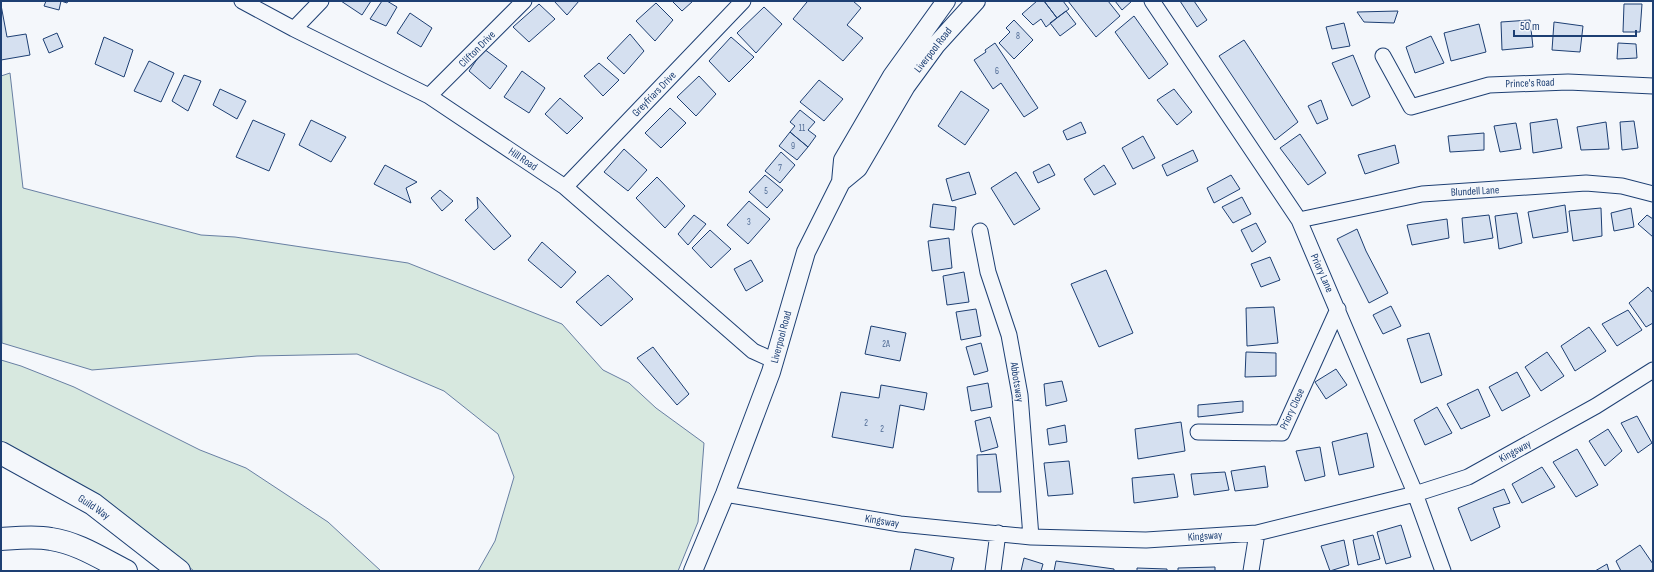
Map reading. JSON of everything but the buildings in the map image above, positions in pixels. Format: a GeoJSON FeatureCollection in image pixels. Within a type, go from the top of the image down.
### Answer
{"type":"FeatureCollection","features":[{"type":"Feature","properties":{"kind":"highway","name":"Guild Way"},"geometry":{"type":"LineString","coordinates":[[1,453],[93,504],[179,571]]}},
{"type":"Feature","properties":{"kind":"highway"},"geometry":{"type":"LineString","coordinates":[[1,539],[22,537],[52,539],[78,546],[126,571]]}},
{"type":"Feature","properties":{"kind":"street","name":"Hill Road"},"geometry":{"type":"LineString","coordinates":[[242,1],[294,29],[429,96],[565,187],[752,351],[775,361]]}},
{"type":"Feature","properties":{"kind":"street"},"geometry":{"type":"LineString","coordinates":[[294,29],[320,1]]}},
{"type":"Feature","properties":{"kind":"street","name":"Clifton Drive"},"geometry":{"type":"LineString","coordinates":[[429,96],[524,1]]}},
{"type":"Feature","properties":{"kind":"street","name":"Greyfriars Drive"},"geometry":{"type":"LineString","coordinates":[[565,187],[743,1]]}},
{"type":"Feature","properties":{"kind":"street","name":"Liverpool Road"},"geometry":{"type":"LineString","coordinates":[[693,571],[725,494],[775,361],[791,300],[806,252],[841,182],[843,160],[880,95],[946,1]]}},
{"type":"Feature","properties":{"kind":"street","name":"Liverpool Road"},"geometry":{"type":"LineString","coordinates":[[841,182],[858,168],[906,86],[936,45],[976,1]]}},
{"type":"Feature","properties":{"kind":"street","name":"Priory Lane"},"geometry":{"type":"LineString","coordinates":[[1152,1],[1299,220],[1338,309],[1415,494],[1443,571]]}},
{"type":"Feature","properties":{"kind":"street","name":"Prince's Road"},"geometry":{"type":"LineString","coordinates":[[1383,56],[1411,107],[1489,85],[1568,82],[1653,86]]}},
{"type":"Feature","properties":{"kind":"street","name":"Blundell Lane"},"geometry":{"type":"LineString","coordinates":[[1299,220],[1422,194],[1586,183],[1622,186],[1653,194]]}},
{"type":"Feature","properties":{"kind":"street","name":"Abbotsway"},"geometry":{"type":"LineString","coordinates":[[980,231],[988,272],[1008,335],[1020,396],[1032,537]]}},
{"type":"Feature","properties":{"kind":"street","name":"Priory Close"},"geometry":{"type":"LineString","coordinates":[[1198,432],[1282,433],[1338,309]]}},
{"type":"Feature","properties":{"kind":"street","name":"Kingsway"},"geometry":{"type":"LineString","coordinates":[[725,494],[900,524],[1032,537],[1146,540],[1257,533],[1415,494],[1468,477],[1596,406],[1653,370]]}},
{"type":"Feature","properties":{"kind":"street"},"geometry":{"type":"LineString","coordinates":[[993,571],[998,533]]}},
{"type":"Feature","properties":{"kind":"street"},"geometry":{"type":"LineString","coordinates":[[1251,571],[1257,533]]}},
{"type":"Feature","properties":{"kind":"shaded area"},"geometry":{"type":"Polygon","coordinates":[[[10,73],[23,188],[201,235],[235,237],[408,263],[562,324],[603,370],[629,383],[656,408],[704,443],[698,522],[678,571],[478,571],[495,541],[514,477],[498,434],[444,391],[357,354],[257,356],[92,370],[2,343],[1,76],[10,73]]]}},
{"type":"Feature","properties":{"kind":"shaded area"},"geometry":{"type":"Polygon","coordinates":[[[1,360],[21,366],[74,387],[200,450],[246,468],[328,522],[381,571],[194,571],[138,526],[1,445],[1,360]]]}}]}
